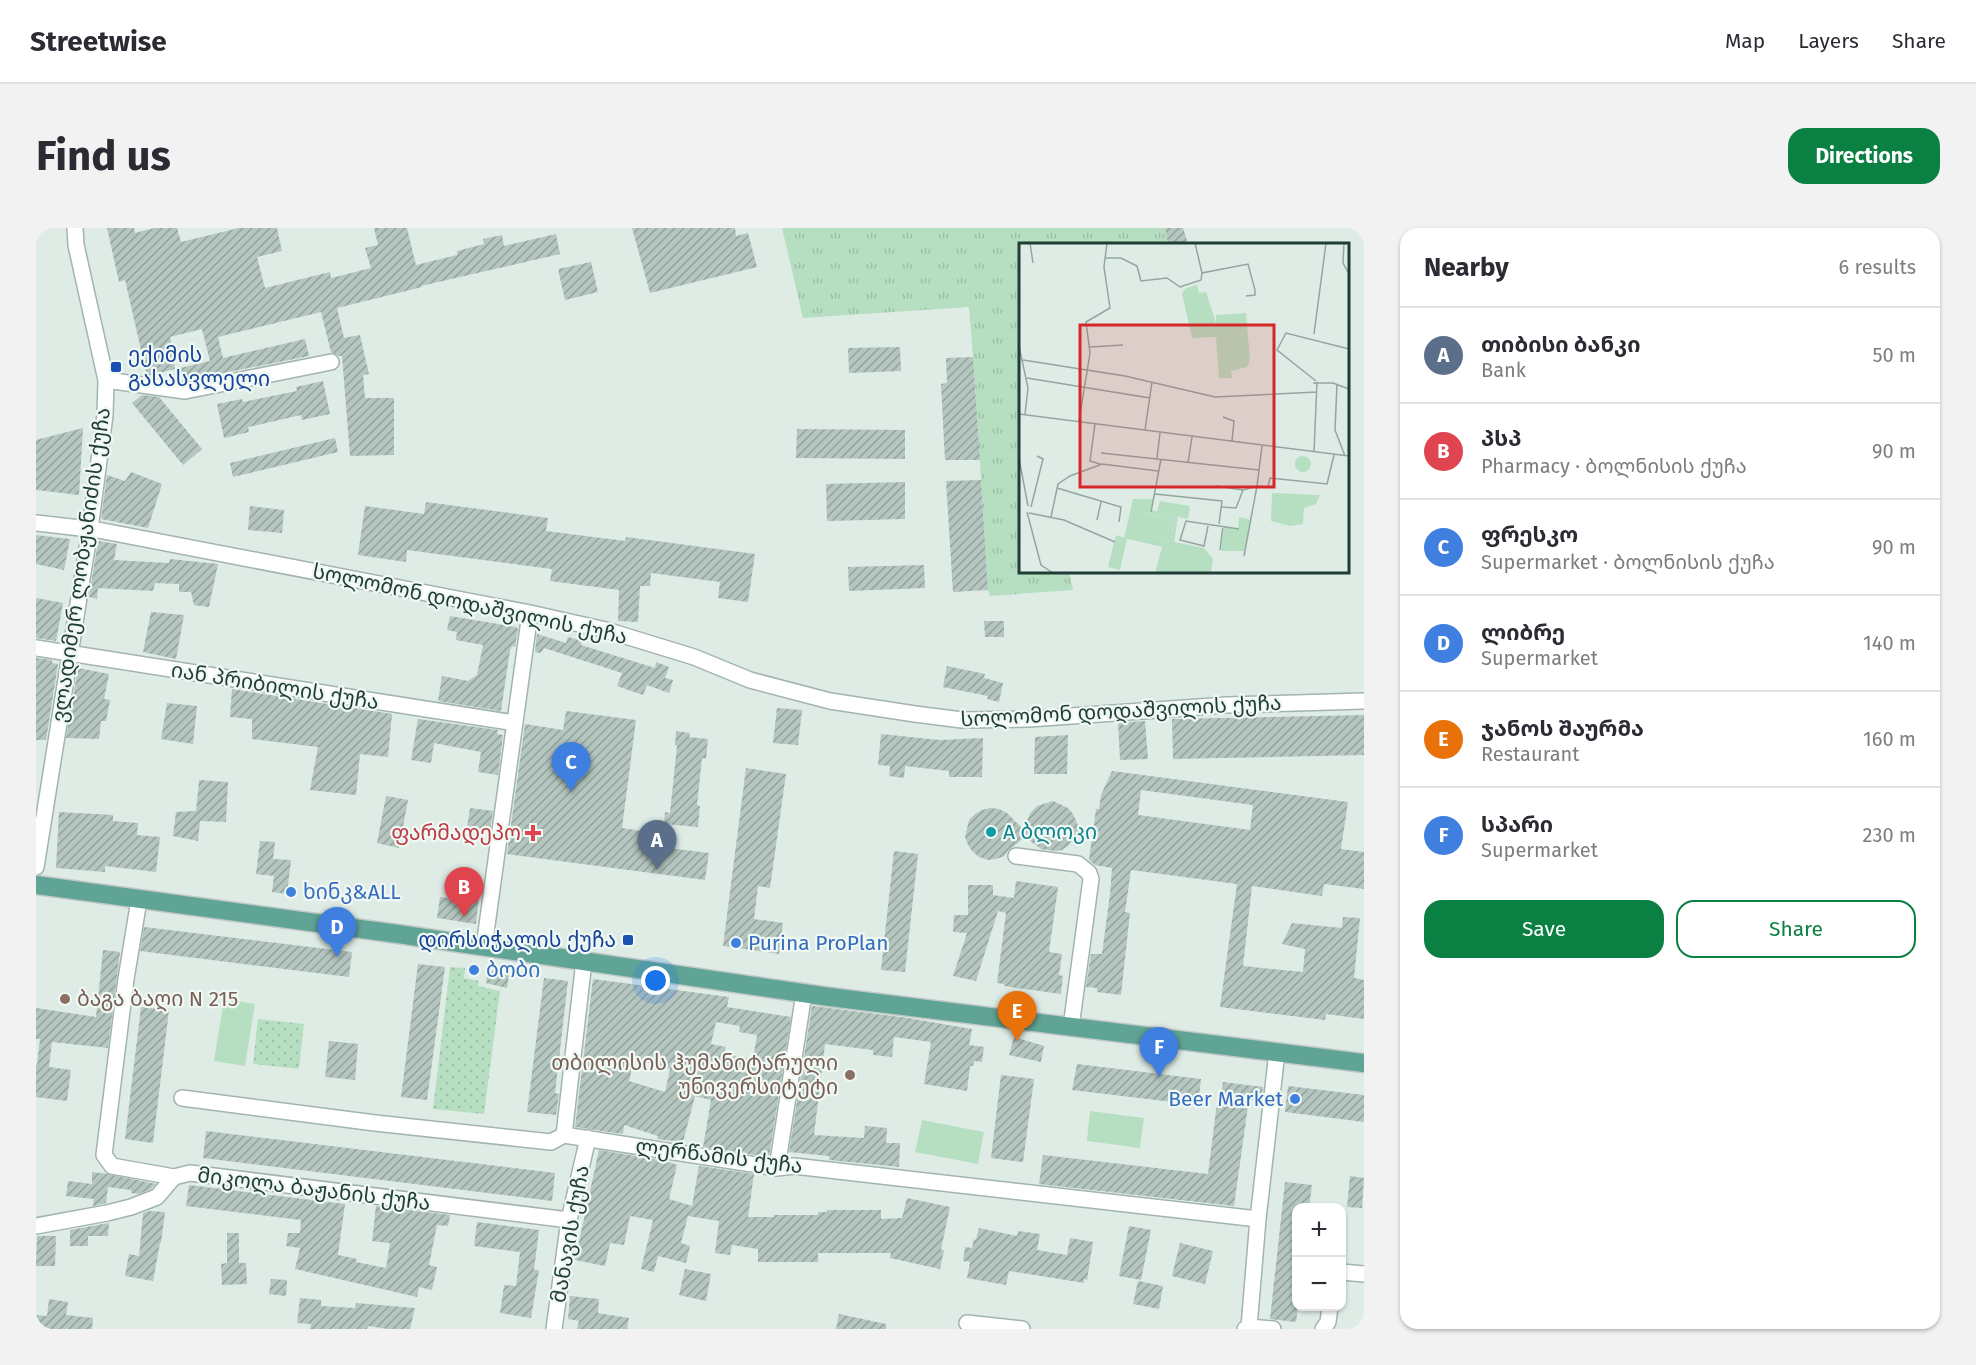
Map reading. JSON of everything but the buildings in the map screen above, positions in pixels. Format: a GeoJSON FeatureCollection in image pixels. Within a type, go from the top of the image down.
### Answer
{"type":"FeatureCollection","features":[{"type":"Feature","properties":{"kind":"main road"},"geometry":{"type":"LineString","coordinates":[[36,885],[804,993],[1364,1063]]}},
{"type":"Feature","properties":{"kind":"street","name":"ვლადიმერ ლობჟანიძის ქუჩა"},"geometry":{"type":"LineString","coordinates":[[36,867],[90,529],[105,415],[106,380],[76,245],[75,228]]}},
{"type":"Feature","properties":{"kind":"street"},"geometry":{"type":"LineString","coordinates":[[106,380],[185,391],[326,361],[331,362]]}},
{"type":"Feature","properties":{"kind":"street","name":"სოლომონ დოდაშვილის ქუჩა"},"geometry":{"type":"LineString","coordinates":[[36,523],[90,529],[530,613],[606,630],[694,657],[750,680],[830,701],[962,720],[1029,719],[1227,705],[1364,701]]}},
{"type":"Feature","properties":{"kind":"street"},"geometry":{"type":"LineString","coordinates":[[484,947],[530,613]]}},
{"type":"Feature","properties":{"kind":"street","name":"იან პრიბილის ქუჩა"},"geometry":{"type":"LineString","coordinates":[[36,648],[515,723]]}},
{"type":"Feature","properties":{"kind":"street"},"geometry":{"type":"LineString","coordinates":[[1016,856],[1078,864],[1089,873],[1091,879],[1071,1027]]}},
{"type":"Feature","properties":{"kind":"street"},"geometry":{"type":"LineString","coordinates":[[139,900],[126,980],[104,1155],[112,1166],[174,1177]]}},
{"type":"Feature","properties":{"kind":"street"},"geometry":{"type":"LineString","coordinates":[[564,1135],[584,961]]}},
{"type":"Feature","properties":{"kind":"street"},"geometry":{"type":"LineString","coordinates":[[777,1168],[804,993]]}},
{"type":"Feature","properties":{"kind":"street"},"geometry":{"type":"LineString","coordinates":[[1273,1329],[1247,1328],[1277,1052]]}},
{"type":"Feature","properties":{"kind":"street","name":"ლერწამის ქუჩა"},"geometry":{"type":"LineString","coordinates":[[182,1098],[375,1124],[551,1142],[564,1135],[777,1168],[794,1166],[1258,1219]]}},
{"type":"Feature","properties":{"kind":"street","name":"მანავის ქუჩა"},"geometry":{"type":"LineString","coordinates":[[554,1329],[569,1220],[588,1138]]}},
{"type":"Feature","properties":{"kind":"street","name":"მიკოლა ბაჟანის ქუჩა"},"geometry":{"type":"LineString","coordinates":[[36,1226],[131,1207],[157,1197],[174,1177],[190,1173],[569,1220]]}},
{"type":"Feature","properties":{"kind":"street"},"geometry":{"type":"LineString","coordinates":[[1346,1273],[1364,1275]]}},
{"type":"Feature","properties":{"kind":"street"},"geometry":{"type":"LineString","coordinates":[[1323,1329],[1328,1322],[1329,1311]]}},
{"type":"Feature","properties":{"kind":"street"},"geometry":{"type":"LineString","coordinates":[[968,1323],[1022,1329]]}},
{"type":"Feature","properties":{"kind":"green space"},"geometry":{"type":"Polygon","coordinates":[[[782,228],[1165,228],[1168,243],[1019,243],[1019,573],[1069,573],[1073,590],[990,596],[969,307],[803,318],[782,228]]]}},
{"type":"Feature","properties":{"kind":"green space"},"geometry":{"type":"Polygon","coordinates":[[[450,967],[465,968],[464,978],[479,981],[478,986],[500,991],[484,1114],[433,1109],[450,967]]]}},
{"type":"Feature","properties":{"kind":"green space"},"geometry":{"type":"Polygon","coordinates":[[[224,999],[255,1004],[245,1066],[214,1061],[224,999]]]}},
{"type":"Feature","properties":{"kind":"green space"},"geometry":{"type":"Polygon","coordinates":[[[258,1019],[304,1024],[299,1069],[253,1064],[258,1019]]]}},
{"type":"Feature","properties":{"kind":"green space"},"geometry":{"type":"Polygon","coordinates":[[[1090,1111],[1144,1118],[1140,1148],[1087,1141],[1090,1111]]]}},
{"type":"Feature","properties":{"kind":"green space"},"geometry":{"type":"Polygon","coordinates":[[[922,1120],[984,1132],[978,1164],[915,1152],[922,1120]]]}},
{"type":"Feature","properties":{"kind":"place","name":"ექიმის გასასვლელი"},"geometry":{"type":"Point","coordinates":[116,367]}},
{"type":"Feature","properties":{"kind":"place","name":"ფრესკო"},"geometry":{"type":"Point","coordinates":[571,792]}},
{"type":"Feature","properties":{"kind":"place","name":"A ბლოკი"},"geometry":{"type":"Point","coordinates":[991,832]}},
{"type":"Feature","properties":{"kind":"place","name":"ფარმადეპო"},"geometry":{"type":"Point","coordinates":[533,833]}},
{"type":"Feature","properties":{"kind":"place","name":"თიბისი ბანკი"},"geometry":{"type":"Point","coordinates":[657,870]}},
{"type":"Feature","properties":{"kind":"place","name":"ხინკ&ALL"},"geometry":{"type":"Point","coordinates":[291,892]}},
{"type":"Feature","properties":{"kind":"place","name":"პსპ"},"geometry":{"type":"Point","coordinates":[464,917]}},
{"type":"Feature","properties":{"kind":"place","name":"დირსიჭალის ქუჩა"},"geometry":{"type":"Point","coordinates":[628,940]}},
{"type":"Feature","properties":{"kind":"place","name":"Purina ProPlan"},"geometry":{"type":"Point","coordinates":[736,943]}},
{"type":"Feature","properties":{"kind":"place","name":"ლიბრე"},"geometry":{"type":"Point","coordinates":[337,957]}},
{"type":"Feature","properties":{"kind":"place","name":"ბობი"},"geometry":{"type":"Point","coordinates":[474,970]}},
{"type":"Feature","properties":{"kind":"place","name":"ბაგა ბაღი N 215"},"geometry":{"type":"Point","coordinates":[65,999]}},
{"type":"Feature","properties":{"kind":"place","name":"ჯანოს შაურმა"},"geometry":{"type":"Point","coordinates":[1017,1041]}},
{"type":"Feature","properties":{"kind":"place","name":"თბილისის ჰუმანიტარული უნივერსიტეტი"},"geometry":{"type":"Point","coordinates":[850,1075]}},
{"type":"Feature","properties":{"kind":"place","name":"სპარი"},"geometry":{"type":"Point","coordinates":[1159,1077]}},
{"type":"Feature","properties":{"kind":"place","name":"Beer Market"},"geometry":{"type":"Point","coordinates":[1295,1099]}}]}
